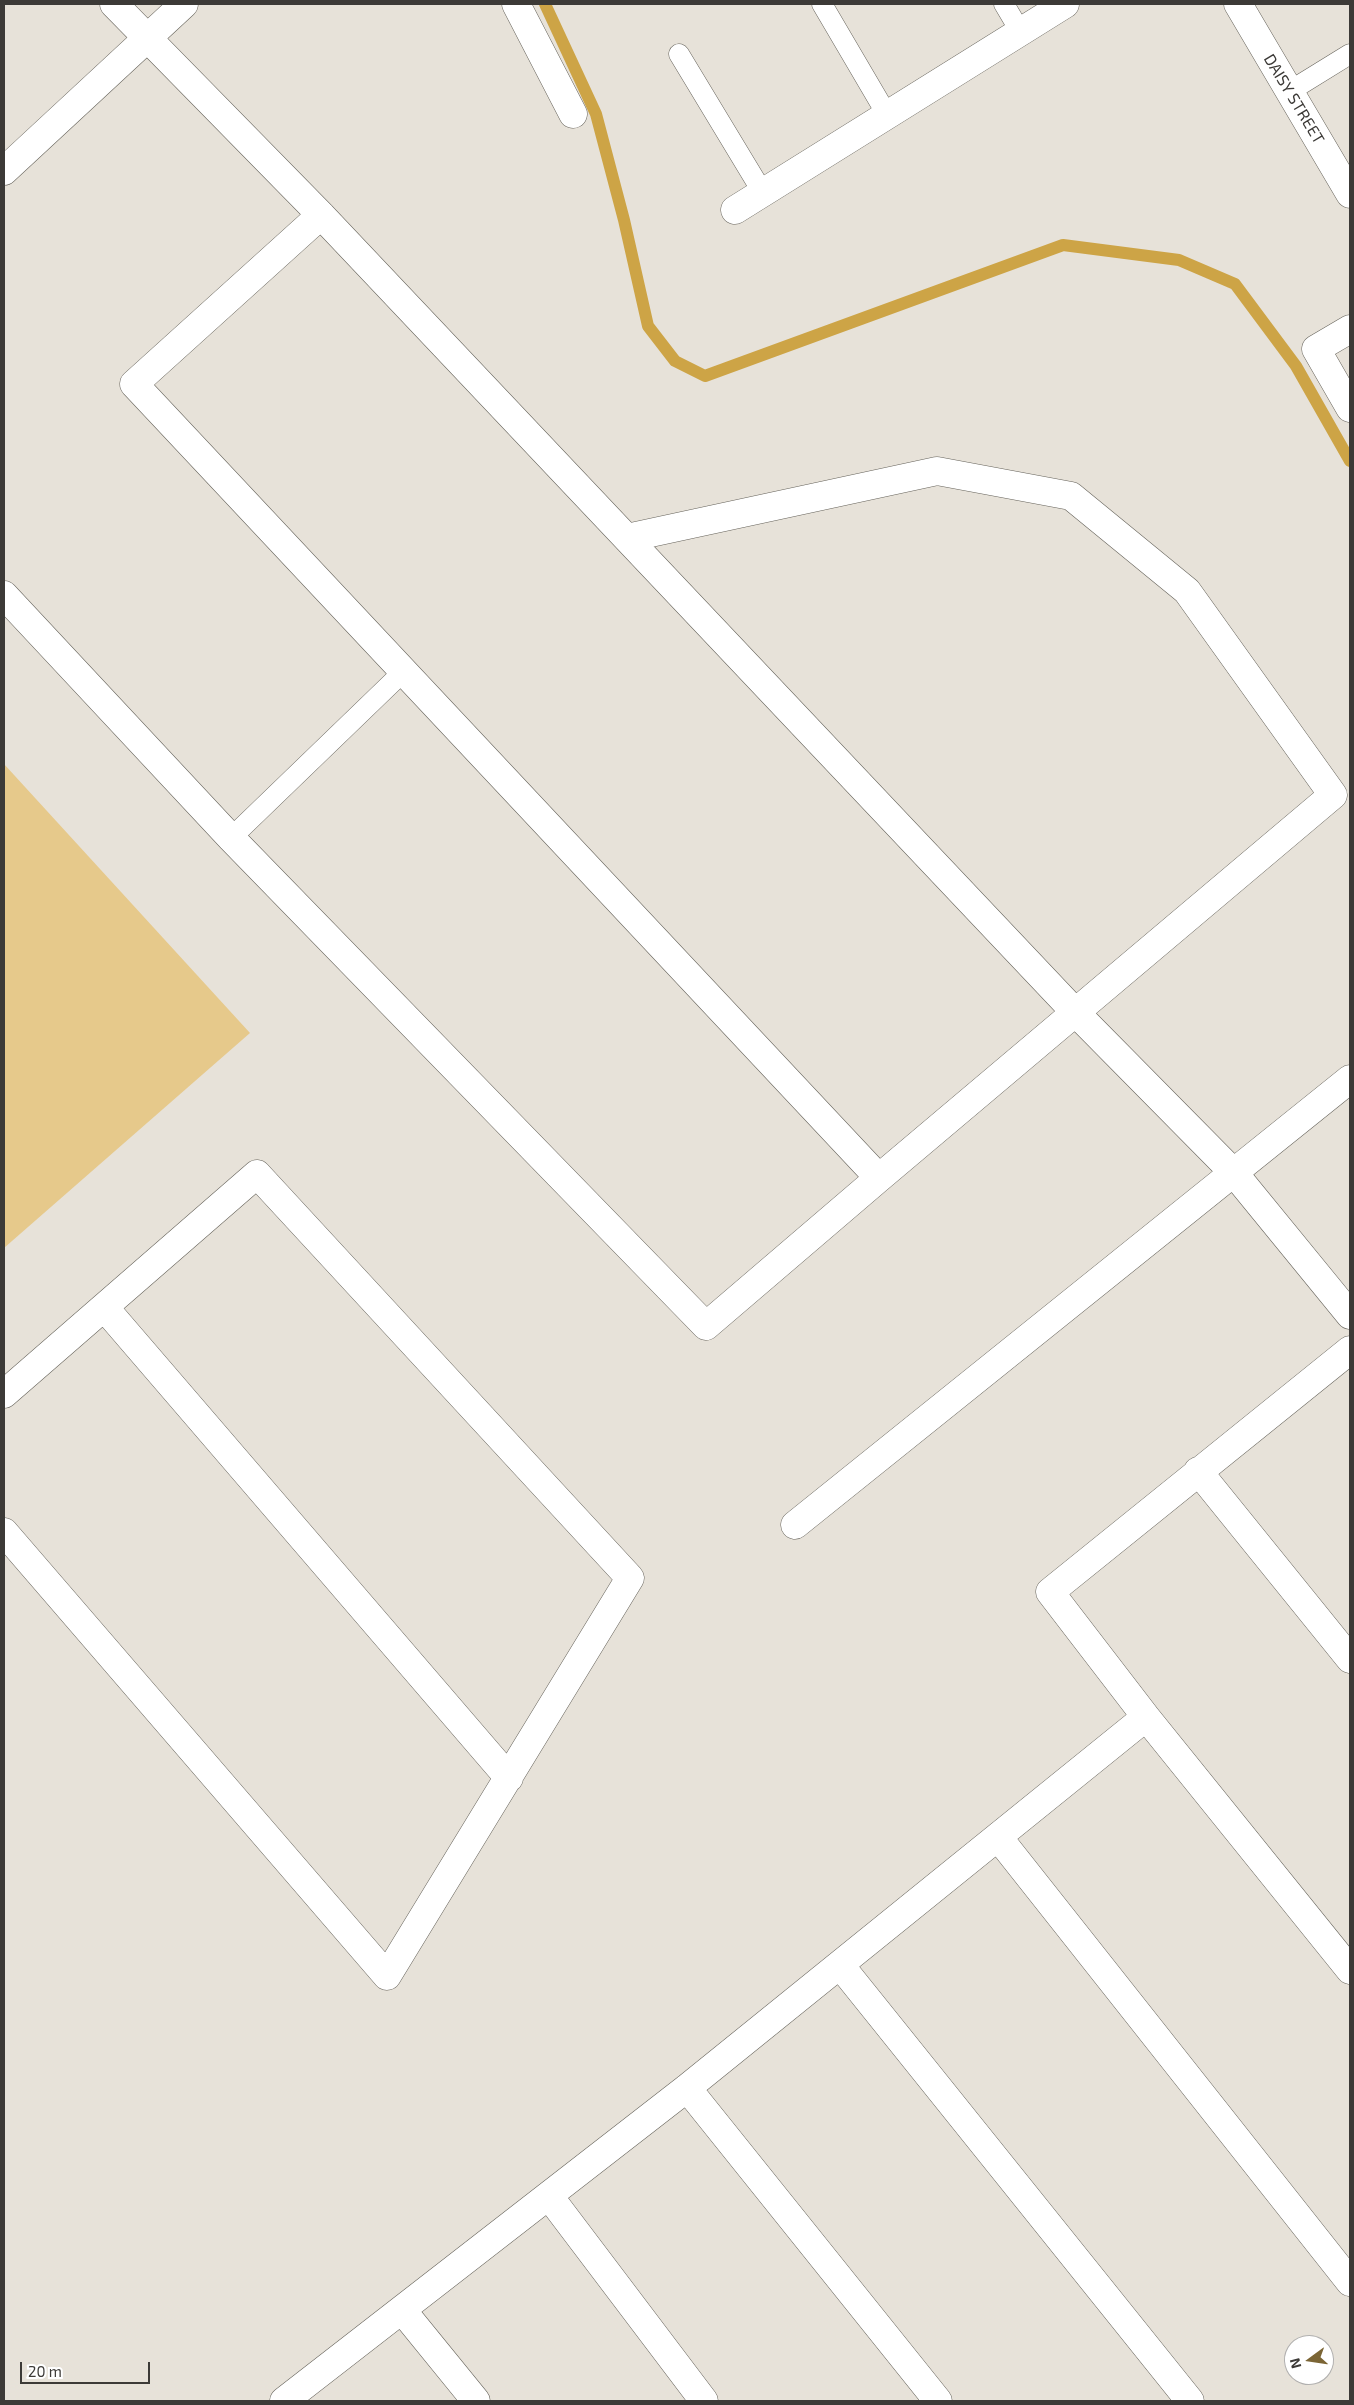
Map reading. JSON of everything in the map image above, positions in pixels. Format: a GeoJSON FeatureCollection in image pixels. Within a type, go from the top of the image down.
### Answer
{"type":"FeatureCollection","features":[{"type":"Feature","properties":{"kind":"street"},"geometry":{"type":"LineString","coordinates":[[114,4],[321,215],[1076,1013],[1234,1173],[1350,1315]]}},
{"type":"Feature","properties":{"kind":"street"},"geometry":{"type":"LineString","coordinates":[[4,171],[184,4]]}},
{"type":"Feature","properties":{"kind":"street"},"geometry":{"type":"LineString","coordinates":[[516,4],[573,114]]}},
{"type":"Feature","properties":{"kind":"street"},"geometry":{"type":"LineString","coordinates":[[735,210],[1065,4]]}},
{"type":"Feature","properties":{"kind":"street","name":"DAISY STREET"},"geometry":{"type":"LineString","coordinates":[[1238,4],[1350,194]]}},
{"type":"Feature","properties":{"kind":"street"},"geometry":{"type":"LineString","coordinates":[[321,215],[134,384],[879,1178]]}},
{"type":"Feature","properties":{"kind":"street"},"geometry":{"type":"LineString","coordinates":[[1350,329],[1316,349],[1350,408]]}},
{"type":"Feature","properties":{"kind":"street"},"geometry":{"type":"LineString","coordinates":[[4,595],[231,838],[706,1326],[1333,795],[1188,591],[1071,496],[936,471],[627,538]]}},
{"type":"Feature","properties":{"kind":"street"},"geometry":{"type":"LineString","coordinates":[[795,1524],[1350,1079]]}},
{"type":"Feature","properties":{"kind":"street"},"geometry":{"type":"LineString","coordinates":[[4,1394],[257,1174],[630,1578],[387,1976],[4,1532]]}},
{"type":"Feature","properties":{"kind":"street"},"geometry":{"type":"LineString","coordinates":[[104,1307],[509,1778]]}},
{"type":"Feature","properties":{"kind":"street"},"geometry":{"type":"LineString","coordinates":[[1350,1350],[1050,1592],[1146,1718],[1350,1970]]}},
{"type":"Feature","properties":{"kind":"street"},"geometry":{"type":"LineString","coordinates":[[1198,1471],[1350,1659]]}},
{"type":"Feature","properties":{"kind":"street"},"geometry":{"type":"LineString","coordinates":[[284,2401],[687,2088],[1146,1718]]}},
{"type":"Feature","properties":{"kind":"street"},"geometry":{"type":"LineString","coordinates":[[998,1837],[1350,2282]]}},
{"type":"Feature","properties":{"kind":"street"},"geometry":{"type":"LineString","coordinates":[[840,1965],[1190,2401]]}},
{"type":"Feature","properties":{"kind":"street"},"geometry":{"type":"LineString","coordinates":[[687,2088],[938,2401]]}},
{"type":"Feature","properties":{"kind":"street"},"geometry":{"type":"LineString","coordinates":[[549,2196],[704,2401]]}},
{"type":"Feature","properties":{"kind":"street"},"geometry":{"type":"LineString","coordinates":[[402,2310],[476,2401]]}},
{"type":"Feature","properties":{"kind":"lane"},"geometry":{"type":"LineString","coordinates":[[822,4],[886,114]]}},
{"type":"Feature","properties":{"kind":"lane"},"geometry":{"type":"LineString","coordinates":[[1004,4],[1020,31]]}},
{"type":"Feature","properties":{"kind":"lane"},"geometry":{"type":"LineString","coordinates":[[679,54],[763,193]]}},
{"type":"Feature","properties":{"kind":"lane"},"geometry":{"type":"LineString","coordinates":[[1290,91],[1350,54]]}},
{"type":"Feature","properties":{"kind":"lane"},"geometry":{"type":"LineString","coordinates":[[231,838],[404,671]]}},
{"type":"Feature","properties":{"kind":"shaded area"},"geometry":{"type":"Polygon","coordinates":[[[4,764],[250,1033],[4,1248],[4,764]]]}},
{"type":"Feature","properties":{"kind":"waterway"},"geometry":{"type":"LineString","coordinates":[[545,4],[596,114],[624,220],[648,326],[675,361],[705,376],[1063,245],[1179,260],[1235,284],[1296,366],[1350,461]]}}]}
